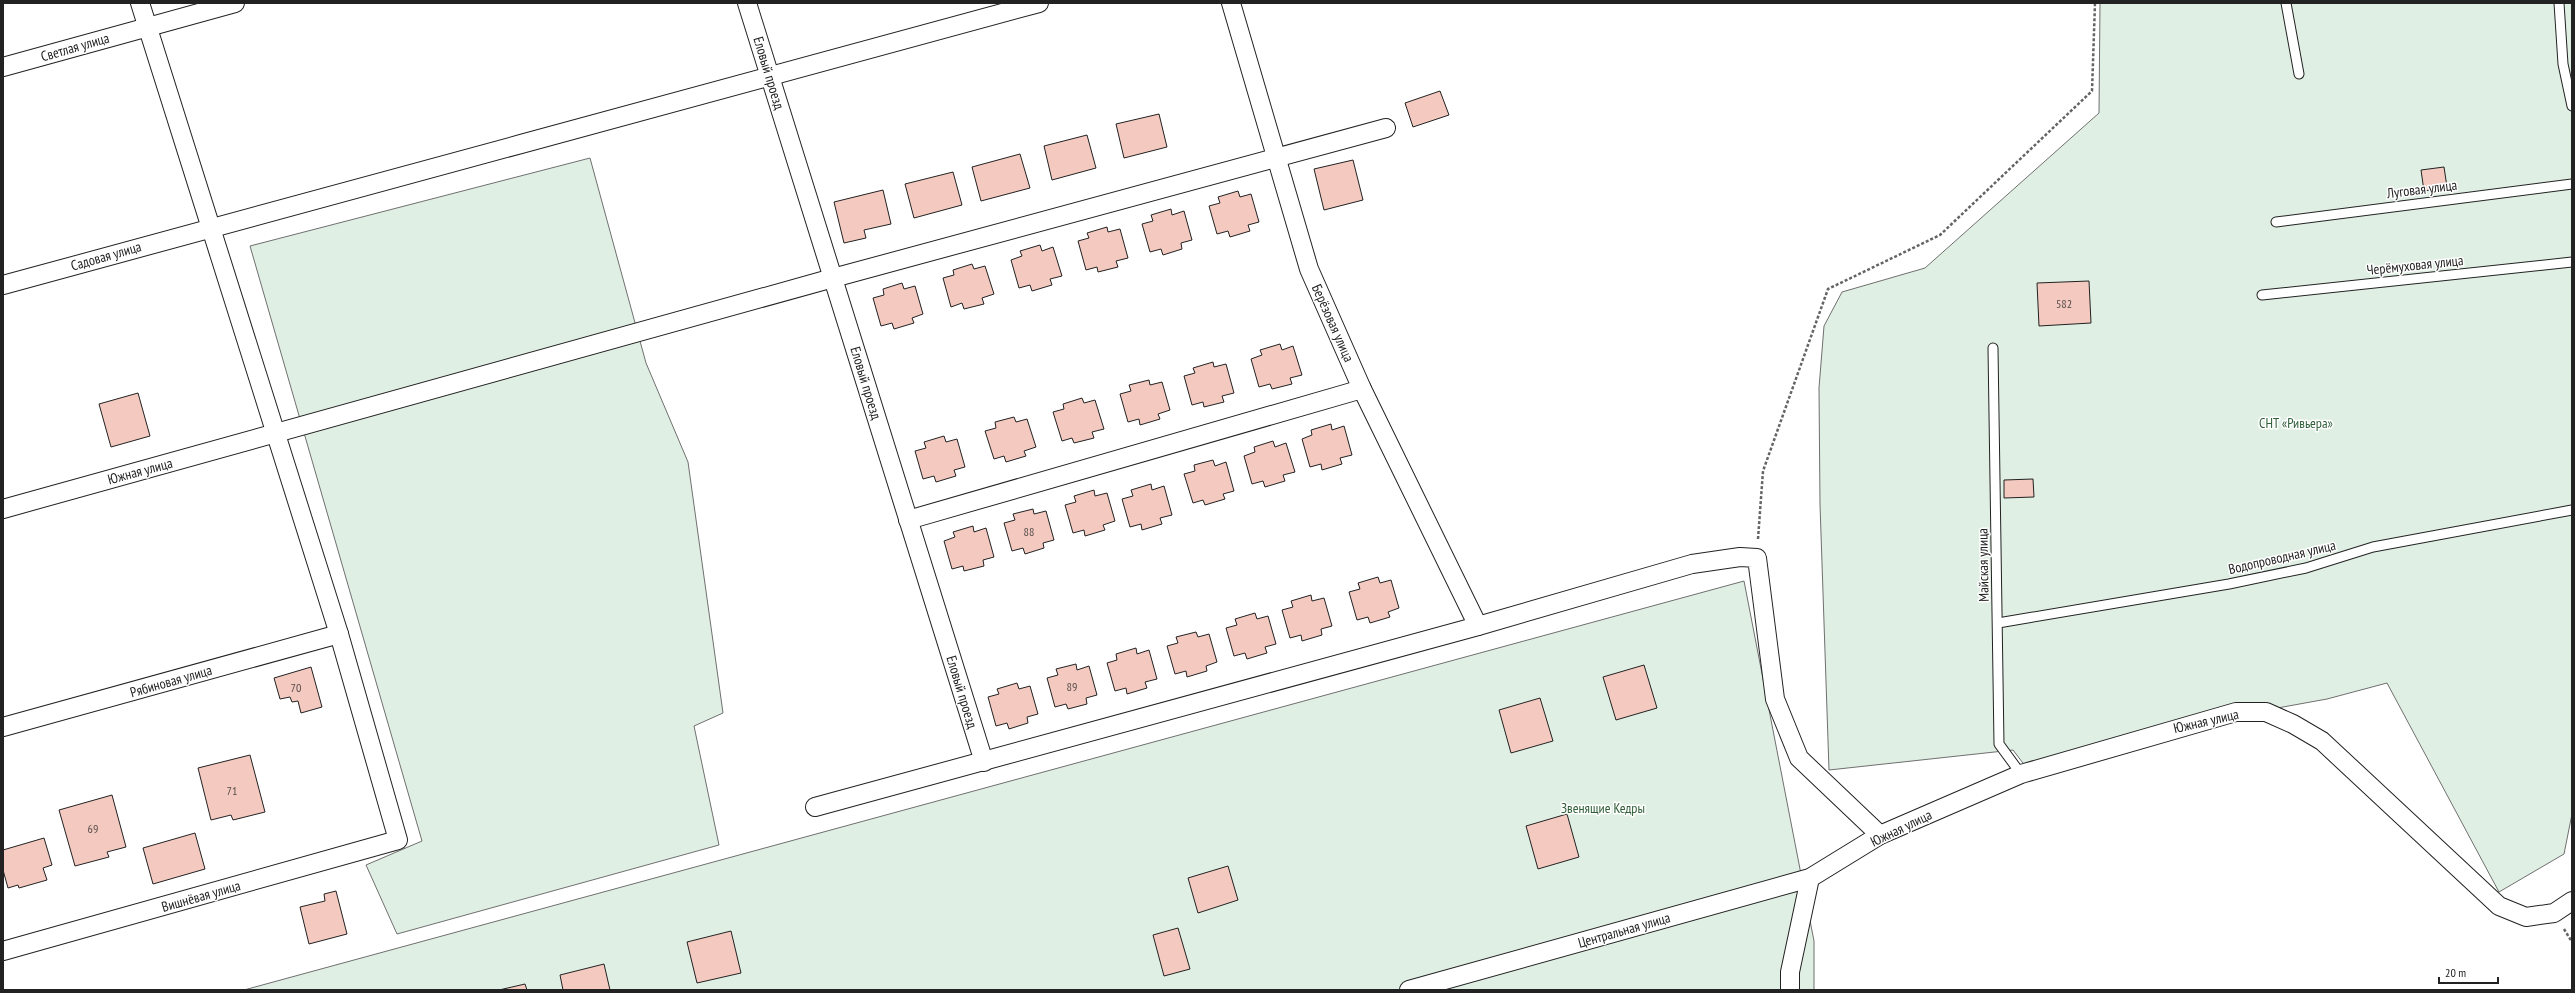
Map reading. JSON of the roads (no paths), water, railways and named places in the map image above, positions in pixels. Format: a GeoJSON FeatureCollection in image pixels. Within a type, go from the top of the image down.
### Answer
{"type":"FeatureCollection","features":[{"type":"Feature","properties":{"kind":"street"},"geometry":{"type":"LineString","coordinates":[[140,3],[339,634]]}},
{"type":"Feature","properties":{"kind":"street","name":"Светлая улица"},"geometry":{"type":"LineString","coordinates":[[3,67],[235,3]]}},
{"type":"Feature","properties":{"kind":"street","name":"Еловый проезд"},"geometry":{"type":"LineString","coordinates":[[748,3],[770,78],[984,762]]}},
{"type":"Feature","properties":{"kind":"street","name":"Садовая улица"},"geometry":{"type":"LineString","coordinates":[[3,285],[210,227],[770,78],[1039,3]]}},
{"type":"Feature","properties":{"kind":"street","name":"Берёзовая улица"},"geometry":{"type":"LineString","coordinates":[[1231,3],[1309,269],[1362,389],[1478,626]]}},
{"type":"Feature","properties":{"kind":"street","name":"Южная улица"},"geometry":{"type":"LineString","coordinates":[[3,508],[277,434],[833,278],[1386,128]]}},
{"type":"Feature","properties":{"kind":"street"},"geometry":{"type":"LineString","coordinates":[[908,520],[1362,389]]}},
{"type":"Feature","properties":{"kind":"street"},"geometry":{"type":"LineString","coordinates":[[815,807],[1478,626],[1692,564],[1740,557],[1757,558],[1775,699],[1799,758],[1880,835]]}},
{"type":"Feature","properties":{"kind":"street","name":"Рябиновая улица"},"geometry":{"type":"LineString","coordinates":[[3,727],[339,634]]}},
{"type":"Feature","properties":{"kind":"street","name":"Вишнёвая улица"},"geometry":{"type":"LineString","coordinates":[[3,951],[398,840],[339,634]]}},
{"type":"Feature","properties":{"kind":"street","name":"Южная улица"},"geometry":{"type":"LineString","coordinates":[[1837,864],[1880,835],[2021,774],[2236,712],[2266,712],[2293,724],[2322,741],[2499,906],[2526,917],[2554,913],[2572,901]]}},
{"type":"Feature","properties":{"kind":"street","name":"Центральная улица"},"geometry":{"type":"LineString","coordinates":[[1409,990],[1810,878],[1837,864]]}},
{"type":"Feature","properties":{"kind":"street"},"geometry":{"type":"LineString","coordinates":[[1790,990],[1790,972],[1810,878]]}},
{"type":"Feature","properties":{"kind":"lane"},"geometry":{"type":"LineString","coordinates":[[2286,3],[2298,74]]}},
{"type":"Feature","properties":{"kind":"lane"},"geometry":{"type":"LineString","coordinates":[[2559,3],[2563,64],[2572,106]]}},
{"type":"Feature","properties":{"kind":"lane","name":"Луговая улица"},"geometry":{"type":"LineString","coordinates":[[2276,222],[2572,184]]}},
{"type":"Feature","properties":{"kind":"lane","name":"Черёмуховая улица"},"geometry":{"type":"LineString","coordinates":[[2262,295],[2572,262]]}},
{"type":"Feature","properties":{"kind":"lane","name":"Майская улица"},"geometry":{"type":"LineString","coordinates":[[1993,348],[2000,744],[2021,774]]}},
{"type":"Feature","properties":{"kind":"lane","name":"Водопроводная улица"},"geometry":{"type":"LineString","coordinates":[[1998,623],[2229,584],[2306,568],[2373,548],[2572,510]]}},
{"type":"Feature","properties":{"kind":"park label","name":"СНТ «Ривьера»"},"geometry":{"type":"Point","coordinates":[2296,423]}},
{"type":"Feature","properties":{"kind":"park label","name":"Звенящие Кедры"},"geometry":{"type":"Point","coordinates":[1603,808]}}]}
